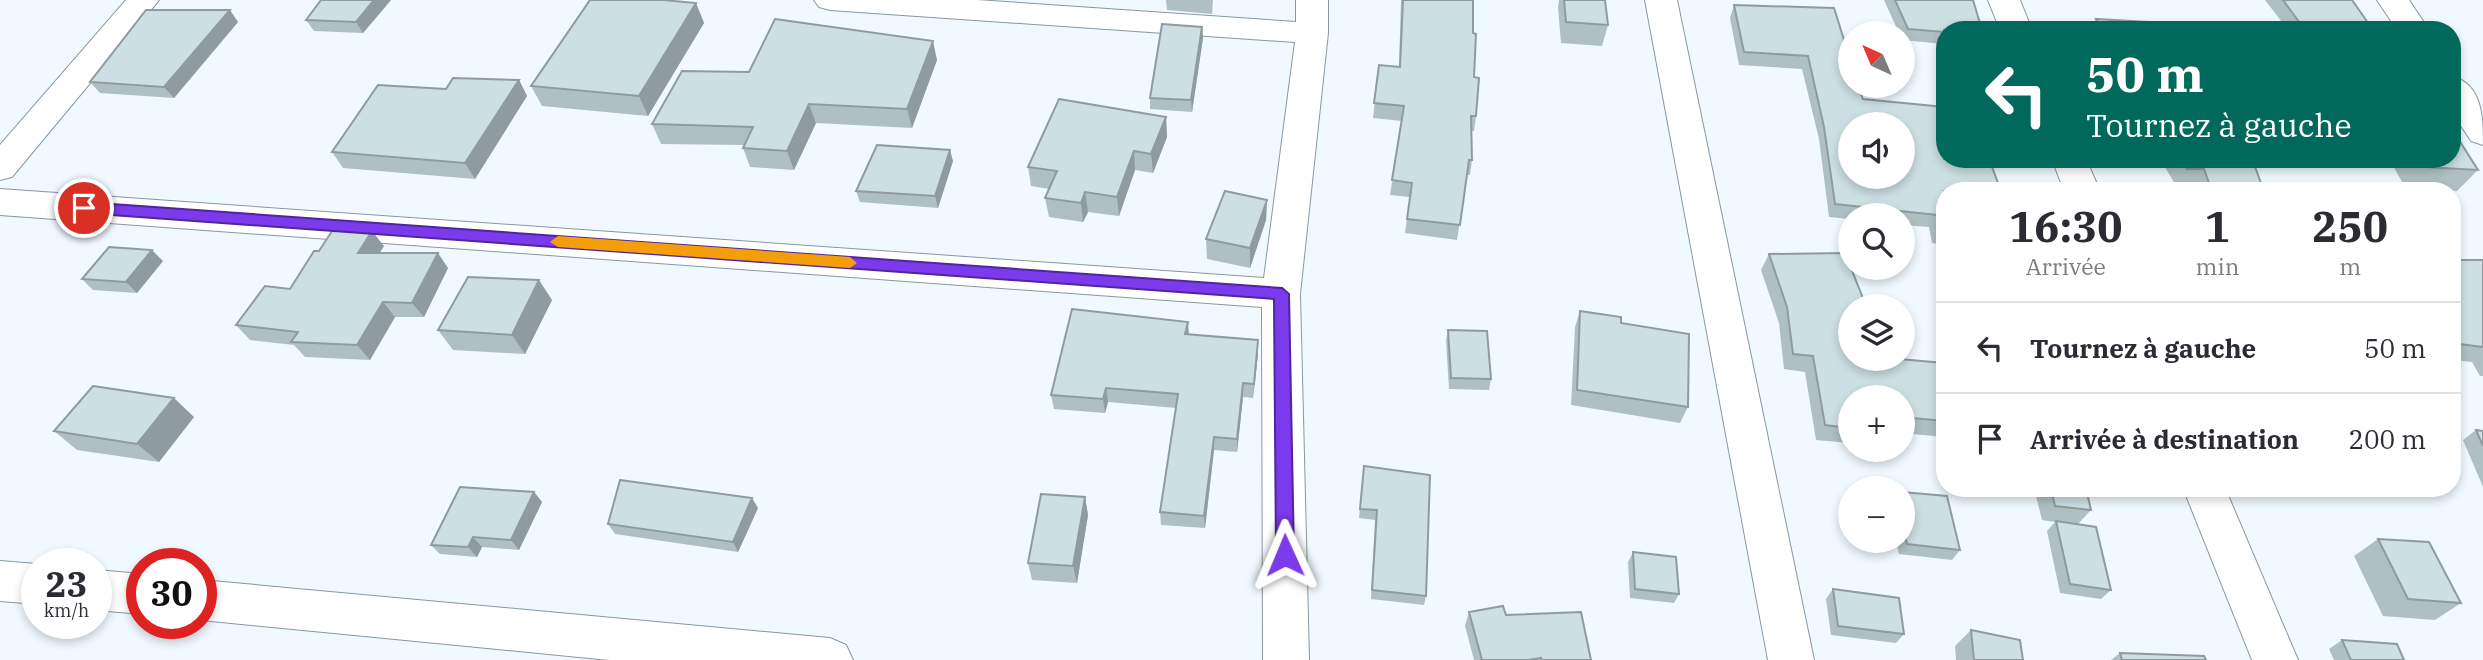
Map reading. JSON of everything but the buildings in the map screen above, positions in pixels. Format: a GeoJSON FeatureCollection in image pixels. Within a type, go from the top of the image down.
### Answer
{"type":"FeatureCollection","features":[{"type":"Feature","properties":{"kind":"street"},"geometry":{"type":"LineString","coordinates":[[0,168],[143,0]]}},
{"type":"Feature","properties":{"kind":"street"},"geometry":{"type":"LineString","coordinates":[[830,0],[1312,17],[1282,294],[1286,660]]}},
{"type":"Feature","properties":{"kind":"street"},"geometry":{"type":"LineString","coordinates":[[1661,0],[1791,660]]}},
{"type":"Feature","properties":{"kind":"street"},"geometry":{"type":"LineString","coordinates":[[2004,0],[2012,21]]}},
{"type":"Feature","properties":{"kind":"street"},"geometry":{"type":"LineString","coordinates":[[2393,0],[2407,21]]}},
{"type":"Feature","properties":{"kind":"street"},"geometry":{"type":"LineString","coordinates":[[2461,100],[2483,133]]}},
{"type":"Feature","properties":{"kind":"street"},"geometry":{"type":"LineString","coordinates":[[0,202],[1282,294]]}},
{"type":"Feature","properties":{"kind":"street"},"geometry":{"type":"LineString","coordinates":[[2208,497],[2275,660]]}},
{"type":"Feature","properties":{"kind":"street"},"geometry":{"type":"LineString","coordinates":[[0,581],[21,583]]}},
{"type":"Feature","properties":{"kind":"street"},"geometry":{"type":"LineString","coordinates":[[217,602],[830,660]]}},
{"type":"Feature","properties":{"kind":"slow traffic"},"geometry":{"type":"LineString","coordinates":[[558,242],[850,263]]}},
{"type":"Feature","properties":{"kind":"route"},"geometry":{"type":"LineString","coordinates":[[84,208],[1282,294],[1285,555]]}}]}
